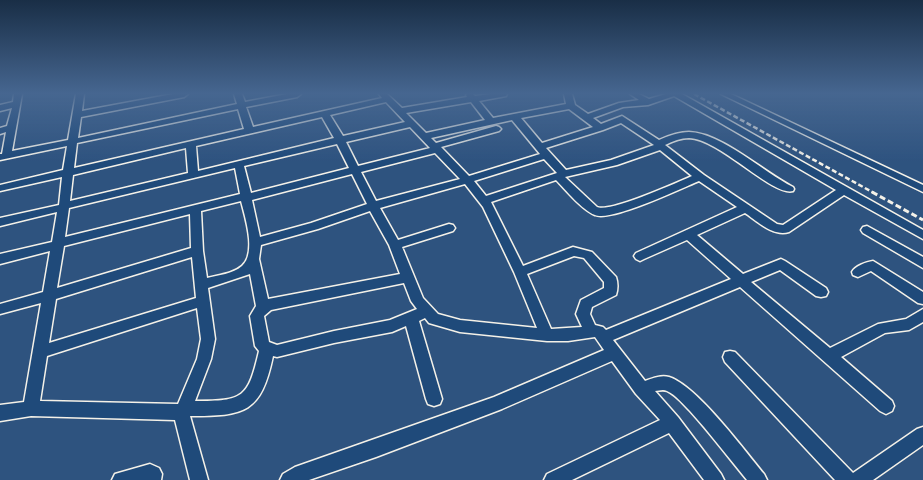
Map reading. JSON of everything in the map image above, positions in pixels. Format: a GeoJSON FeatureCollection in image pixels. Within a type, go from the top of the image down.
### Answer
{"type":"FeatureCollection","features":[{"type":"Feature","properties":{"kind":"street"},"geometry":{"type":"LineString","coordinates":[[14,116],[4,156],[191,116]]}},
{"type":"Feature","properties":{"kind":"street"},"geometry":{"type":"LineString","coordinates":[[31,408],[64,207],[76,116]]}},
{"type":"Feature","properties":{"kind":"street"},"geometry":{"type":"LineString","coordinates":[[245,116],[249,131]]}},
{"type":"Feature","properties":{"kind":"street"},"geometry":{"type":"LineString","coordinates":[[0,188],[314,116]]}},
{"type":"Feature","properties":{"kind":"street"},"geometry":{"type":"LineString","coordinates":[[326,116],[395,245],[418,301],[434,319],[460,326],[547,334],[597,335],[781,264],[821,292]]}},
{"type":"Feature","properties":{"kind":"street"},"geometry":{"type":"LineString","coordinates":[[406,116],[467,180],[484,201],[520,272],[547,334]]}},
{"type":"Feature","properties":{"kind":"street"},"geometry":{"type":"LineString","coordinates":[[486,116],[493,125]]}},
{"type":"Feature","properties":{"kind":"street"},"geometry":{"type":"LineString","coordinates":[[0,259],[436,148],[518,116]]}},
{"type":"Feature","properties":{"kind":"street"},"geometry":{"type":"LineString","coordinates":[[586,118],[590,116]]}},
{"type":"Feature","properties":{"kind":"street"},"geometry":{"type":"LineString","coordinates":[[619,116],[660,145],[700,176],[774,227],[784,229],[843,190]]}},
{"type":"Feature","properties":{"kind":"street"},"geometry":{"type":"LineString","coordinates":[[713,116],[923,235]]}},
{"type":"Feature","properties":{"kind":"street"},"geometry":{"type":"LineString","coordinates":[[772,116],[923,189]]}},
{"type":"Feature","properties":{"kind":"street"},"geometry":{"type":"LineString","coordinates":[[515,117],[561,175],[593,210],[599,213],[618,210],[700,176]]}},
{"type":"Feature","properties":{"kind":"street"},"geometry":{"type":"LineString","coordinates":[[586,118],[600,128]]}},
{"type":"Feature","properties":{"kind":"street"},"geometry":{"type":"LineString","coordinates":[[256,242],[314,226],[373,206],[467,180],[622,119]]}},
{"type":"Feature","properties":{"kind":"street"},"geometry":{"type":"LineString","coordinates":[[0,222],[412,123]]}},
{"type":"Feature","properties":{"kind":"street"},"geometry":{"type":"LineString","coordinates":[[425,136],[493,125]]}},
{"type":"Feature","properties":{"kind":"street"},"geometry":{"type":"LineString","coordinates":[[0,131],[11,128]]}},
{"type":"Feature","properties":{"kind":"street"},"geometry":{"type":"LineString","coordinates":[[484,201],[561,175],[613,162],[684,135],[698,136],[709,139],[761,174],[789,189]]}},
{"type":"Feature","properties":{"kind":"street"},"geometry":{"type":"LineString","coordinates":[[191,144],[193,176]]}},
{"type":"Feature","properties":{"kind":"street"},"geometry":{"type":"LineString","coordinates":[[201,285],[245,271],[251,265],[253,259],[256,242],[239,164]]}},
{"type":"Feature","properties":{"kind":"street"},"geometry":{"type":"LineString","coordinates":[[640,256],[746,208]]}},
{"type":"Feature","properties":{"kind":"street"},"geometry":{"type":"LineString","coordinates":[[195,209],[197,251],[208,339],[204,359],[183,412],[199,480]]}},
{"type":"Feature","properties":{"kind":"street"},"geometry":{"type":"LineString","coordinates":[[395,245],[449,228]]}},
{"type":"Feature","properties":{"kind":"street"},"geometry":{"type":"LineString","coordinates":[[867,230],[923,263]]}},
{"type":"Feature","properties":{"kind":"street"},"geometry":{"type":"LineString","coordinates":[[689,235],[886,406]]}},
{"type":"Feature","properties":{"kind":"street"},"geometry":{"type":"LineString","coordinates":[[0,309],[50,296],[197,251]]}},
{"type":"Feature","properties":{"kind":"street"},"geometry":{"type":"LineString","coordinates":[[520,272],[573,251],[588,255],[611,281],[612,285],[611,291],[586,304],[583,314],[597,335],[615,352],[715,480]]}},
{"type":"Feature","properties":{"kind":"street"},"geometry":{"type":"LineString","coordinates":[[253,259],[264,308]]}},
{"type":"Feature","properties":{"kind":"street"},"geometry":{"type":"LineString","coordinates":[[858,272],[873,266],[923,299]]}},
{"type":"Feature","properties":{"kind":"street"},"geometry":{"type":"LineString","coordinates":[[408,277],[267,305],[259,311],[257,316],[262,346],[277,351],[334,337],[392,326],[427,311]]}},
{"type":"Feature","properties":{"kind":"street"},"geometry":{"type":"LineString","coordinates":[[40,352],[203,301]]}},
{"type":"Feature","properties":{"kind":"street"},"geometry":{"type":"LineString","coordinates":[[829,356],[884,328],[909,324],[923,315]]}},
{"type":"Feature","properties":{"kind":"street"},"geometry":{"type":"LineString","coordinates":[[411,318],[434,399]]}},
{"type":"Feature","properties":{"kind":"street"},"geometry":{"type":"LineString","coordinates":[[0,414],[31,408],[183,412],[229,407],[245,402],[256,389],[267,348]]}},
{"type":"Feature","properties":{"kind":"street"},"geometry":{"type":"LineString","coordinates":[[289,480],[295,476],[429,430],[504,402],[572,373],[615,352]]}},
{"type":"Feature","properties":{"kind":"street"},"geometry":{"type":"LineString","coordinates":[[730,357],[847,480]]}},
{"type":"Feature","properties":{"kind":"street"},"geometry":{"type":"LineString","coordinates":[[642,388],[660,382],[678,389],[703,414],[758,480]]}},
{"type":"Feature","properties":{"kind":"street"},"geometry":{"type":"LineString","coordinates":[[553,480],[672,424]]}},
{"type":"Feature","properties":{"kind":"street"},"geometry":{"type":"LineString","coordinates":[[858,480],[923,435]]}},
{"type":"Feature","properties":{"kind":"street"},"geometry":{"type":"LineString","coordinates":[[121,480],[150,473],[152,474],[152,480]]}},
{"type":"Feature","properties":{"kind":"railway"},"geometry":{"type":"LineString","coordinates":[[735,116],[874,193]]}},
{"type":"Feature","properties":{"kind":"railway"},"geometry":{"type":"LineString","coordinates":[[872,192],[923,220]]}}]}
